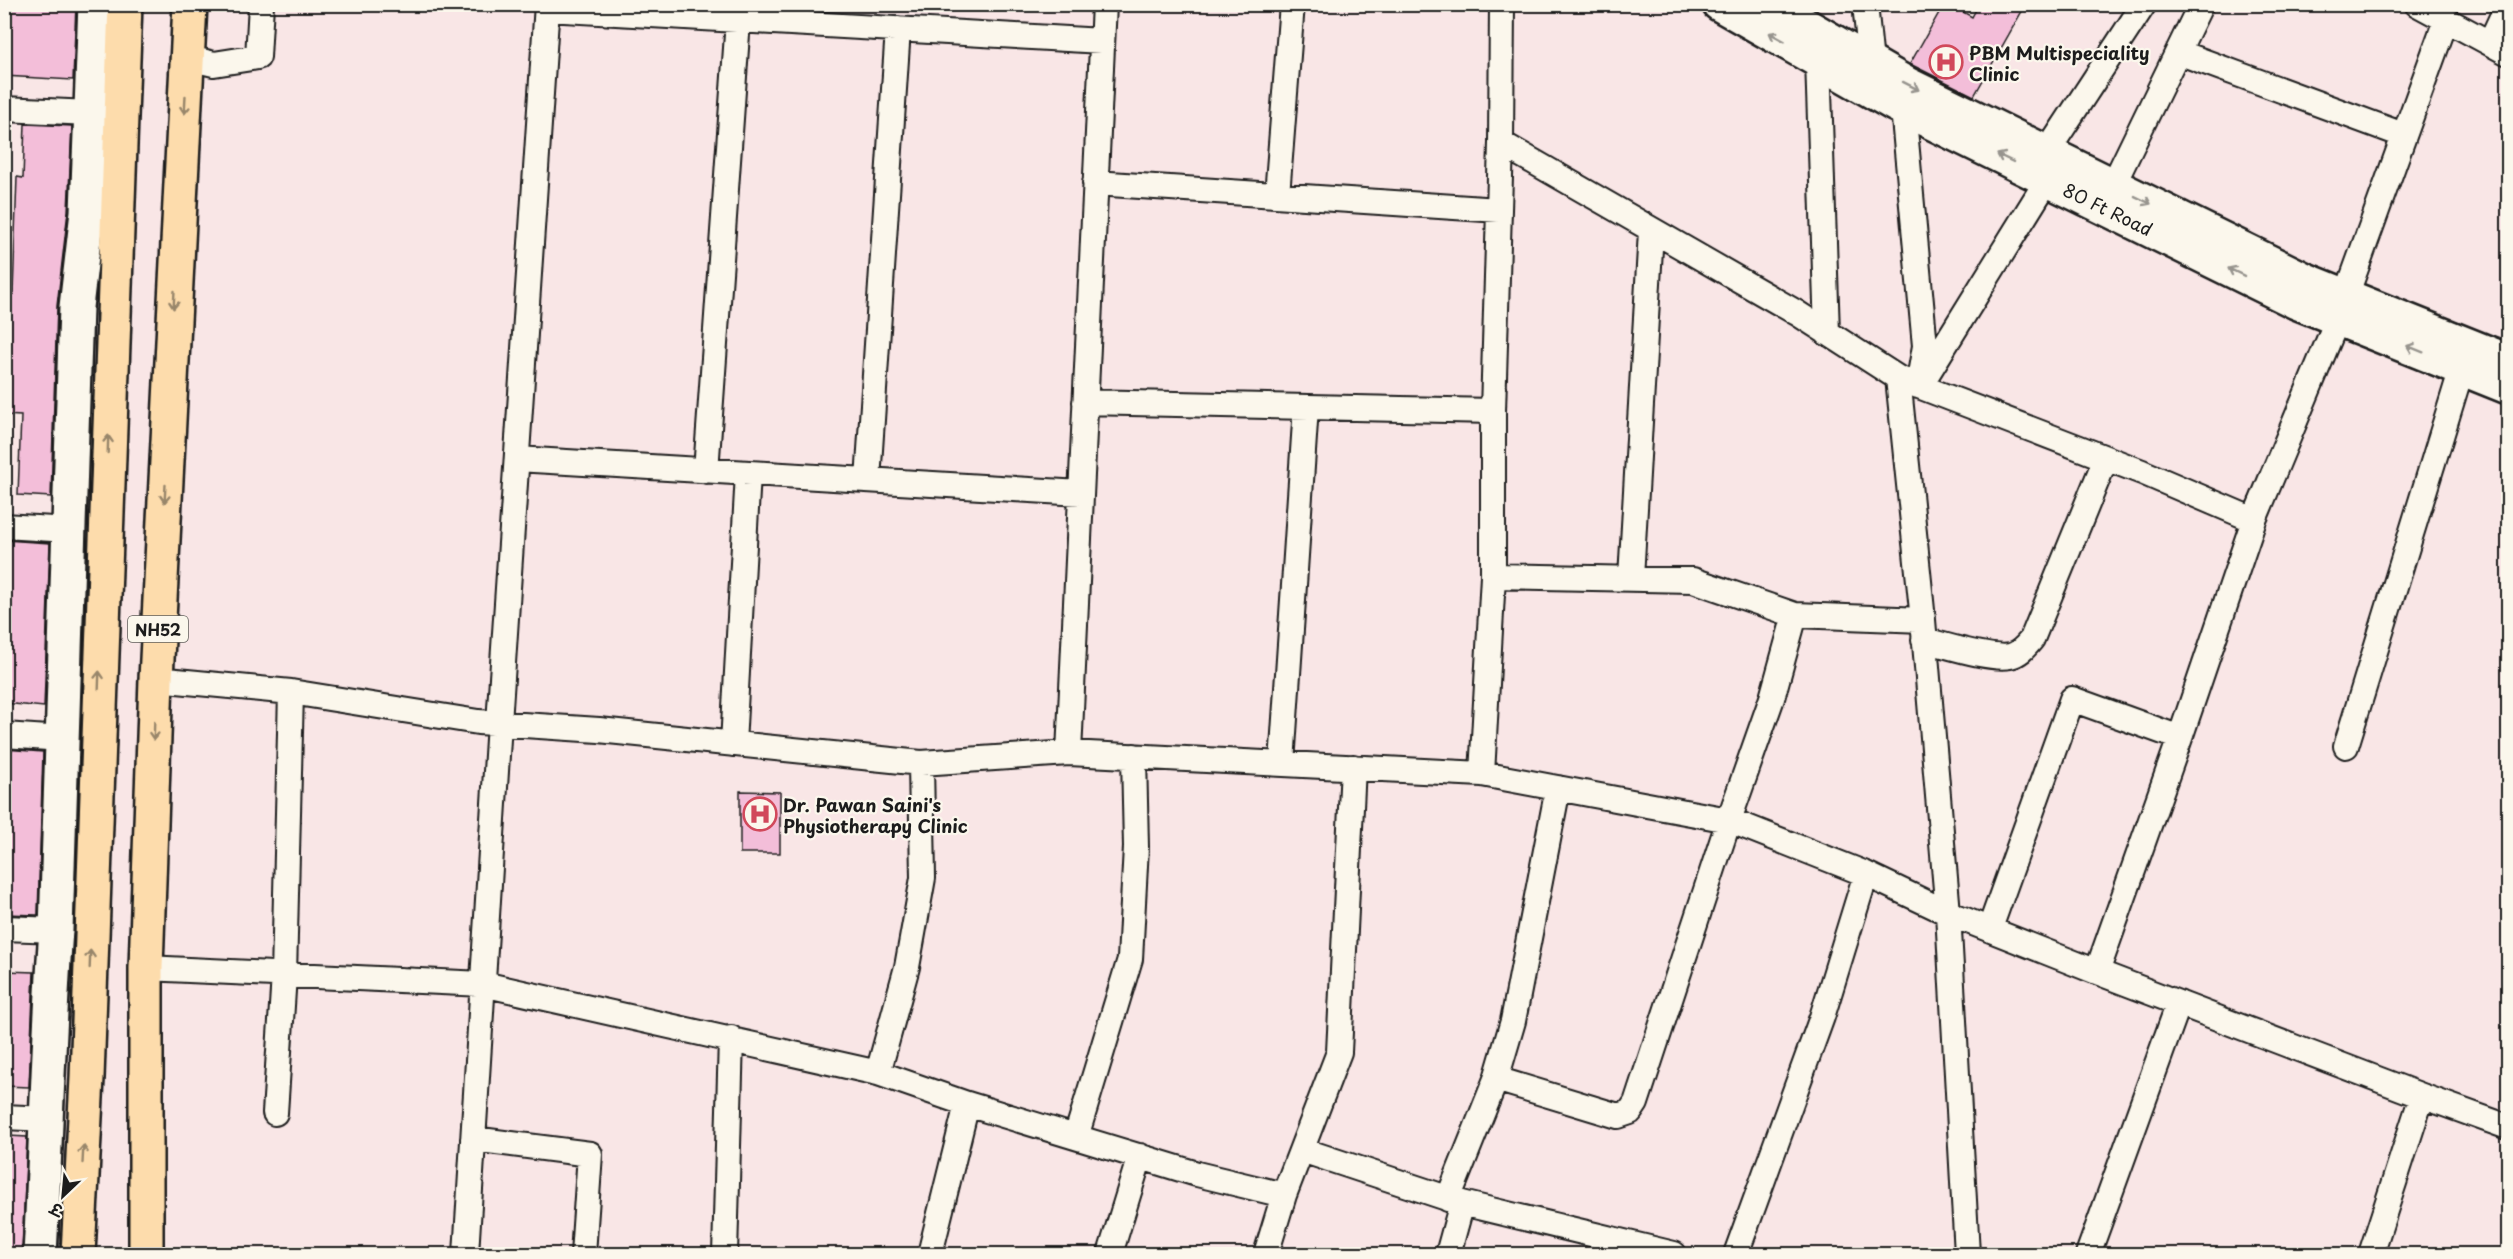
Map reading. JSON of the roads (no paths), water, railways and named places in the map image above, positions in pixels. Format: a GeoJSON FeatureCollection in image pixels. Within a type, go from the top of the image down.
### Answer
{"type":"FeatureCollection","features":[{"type":"Feature","properties":{"kind":"highway","name":"NH52"},"geometry":{"type":"LineString","coordinates":[[78,1254],[87,1078],[125,4]]}},
{"type":"Feature","properties":{"kind":"highway","name":"NH52"},"geometry":{"type":"LineString","coordinates":[[146,1254],[146,968],[156,679],[190,4]]}},
{"type":"Feature","properties":{"kind":"main road"},"geometry":{"type":"LineString","coordinates":[[40,1254],[48,1119],[50,1012],[56,930],[76,307],[87,212],[94,4]]}},
{"type":"Feature","properties":{"kind":"main road","name":"80 Ft Road"},"geometry":{"type":"LineString","coordinates":[[1719,4],[1904,108],[2048,166],[2114,185],[2306,280],[2341,307],[2462,368],[2508,387]]}},
{"type":"Feature","properties":{"kind":"main road","name":"80 Ft Road"},"geometry":{"type":"LineString","coordinates":[[1769,4],[2048,166],[2296,302],[2341,307],[2508,361]]}},
{"type":"Feature","properties":{"kind":"street"},"geometry":{"type":"LineString","coordinates":[[196,60],[214,64],[258,57],[261,4]]}},
{"type":"Feature","properties":{"kind":"street"},"geometry":{"type":"LineString","coordinates":[[1070,753],[1104,4]]}},
{"type":"Feature","properties":{"kind":"street"},"geometry":{"type":"LineString","coordinates":[[1277,195],[1292,4]]}},
{"type":"Feature","properties":{"kind":"street"},"geometry":{"type":"LineString","coordinates":[[1482,774],[1493,576],[1493,411],[1501,143],[1502,4]]}},
{"type":"Feature","properties":{"kind":"street"},"geometry":{"type":"LineString","coordinates":[[1866,4],[1870,63]]}},
{"type":"Feature","properties":{"kind":"street"},"geometry":{"type":"LineString","coordinates":[[2114,185],[2201,4]]}},
{"type":"Feature","properties":{"kind":"street"},"geometry":{"type":"LineString","coordinates":[[2417,4],[2499,48],[2508,4]]}},
{"type":"Feature","properties":{"kind":"street"},"geometry":{"type":"LineString","coordinates":[[1912,383],[2048,166],[2139,6]]}},
{"type":"Feature","properties":{"kind":"street"},"geometry":{"type":"LineString","coordinates":[[466,1254],[547,7],[1102,41]]}},
{"type":"Feature","properties":{"kind":"street"},"geometry":{"type":"LineString","coordinates":[[706,471],[738,20]]}},
{"type":"Feature","properties":{"kind":"street"},"geometry":{"type":"LineString","coordinates":[[2097,972],[2254,520],[2341,307],[2446,20]]}},
{"type":"Feature","properties":{"kind":"street"},"geometry":{"type":"LineString","coordinates":[[868,480],[898,29]]}},
{"type":"Feature","properties":{"kind":"street"},"geometry":{"type":"LineString","coordinates":[[2178,52],[2403,135]]}},
{"type":"Feature","properties":{"kind":"street"},"geometry":{"type":"LineString","coordinates":[[1818,60],[1827,333]]}},
{"type":"Feature","properties":{"kind":"street"},"geometry":{"type":"LineString","coordinates":[[1904,108],[1925,346],[1912,383],[1924,630],[1948,913],[1967,1254]]}},
{"type":"Feature","properties":{"kind":"street"},"geometry":{"type":"LineString","coordinates":[[4,109],[90,112]]}},
{"type":"Feature","properties":{"kind":"street"},"geometry":{"type":"LineString","coordinates":[[1501,143],[1797,313],[1912,383],[2106,458],[2254,520]]}},
{"type":"Feature","properties":{"kind":"street"},"geometry":{"type":"LineString","coordinates":[[1095,183],[1499,210]]}},
{"type":"Feature","properties":{"kind":"street"},"geometry":{"type":"LineString","coordinates":[[1631,578],[1651,231]]}},
{"type":"Feature","properties":{"kind":"street"},"geometry":{"type":"LineString","coordinates":[[2346,746],[2462,368]]}},
{"type":"Feature","properties":{"kind":"street"},"geometry":{"type":"LineString","coordinates":[[1085,402],[1493,411]]}},
{"type":"Feature","properties":{"kind":"street"},"geometry":{"type":"LineString","coordinates":[[1282,763],[1306,406]]}},
{"type":"Feature","properties":{"kind":"street"},"geometry":{"type":"LineString","coordinates":[[1493,576],[1693,580],[1795,615],[1924,630],[1992,656],[2010,656],[2022,651],[2032,639],[2106,458]]}},
{"type":"Feature","properties":{"kind":"street"},"geometry":{"type":"LineString","coordinates":[[517,459],[1081,493]]}},
{"type":"Feature","properties":{"kind":"street"},"geometry":{"type":"LineString","coordinates":[[733,744],[748,473]]}},
{"type":"Feature","properties":{"kind":"street"},"geometry":{"type":"LineString","coordinates":[[4,526],[69,530]]}},
{"type":"Feature","properties":{"kind":"street"},"geometry":{"type":"LineString","coordinates":[[1496,1079],[1618,1116],[1630,1112],[1636,1103],[1729,820],[1772,698],[1795,615]]}},
{"type":"Feature","properties":{"kind":"street"},"geometry":{"type":"LineString","coordinates":[[156,679],[291,692],[499,723],[599,730],[921,763],[1070,753],[1482,774],[1729,820],[1866,874],[1948,913],[2178,1004],[2508,1127]]}},
{"type":"Feature","properties":{"kind":"street"},"geometry":{"type":"LineString","coordinates":[[275,1113],[284,975],[291,692]]}},
{"type":"Feature","properties":{"kind":"street"},"geometry":{"type":"LineString","coordinates":[[1990,928],[2072,699],[2180,738]]}},
{"type":"Feature","properties":{"kind":"street"},"geometry":{"type":"LineString","coordinates":[[4,735],[63,739]]}},
{"type":"Feature","properties":{"kind":"street"},"geometry":{"type":"LineString","coordinates":[[1076,1137],[1130,959],[1136,847],[1134,756]]}},
{"type":"Feature","properties":{"kind":"street"},"geometry":{"type":"LineString","coordinates":[[879,1073],[907,967],[923,878],[921,763]]}},
{"type":"Feature","properties":{"kind":"street"},"geometry":{"type":"LineString","coordinates":[[1266,1254],[1284,1195],[1339,1052],[1353,766]]}},
{"type":"Feature","properties":{"kind":"street"},"geometry":{"type":"LineString","coordinates":[[1448,1254],[1455,1201],[1514,1021],[1558,788]]}},
{"type":"Feature","properties":{"kind":"street"},"geometry":{"type":"LineString","coordinates":[[1736,1254],[1822,1017],[1866,874]]}},
{"type":"Feature","properties":{"kind":"street"},"geometry":{"type":"LineString","coordinates":[[4,928],[56,930]]}},
{"type":"Feature","properties":{"kind":"street"},"geometry":{"type":"LineString","coordinates":[[146,968],[483,984],[879,1073],[967,1104],[1197,1174],[1284,1195]]}},
{"type":"Feature","properties":{"kind":"street"},"geometry":{"type":"LineString","coordinates":[[2088,1254],[2178,1004]]}},
{"type":"Feature","properties":{"kind":"street"},"geometry":{"type":"LineString","coordinates":[[725,1254],[731,1038]]}},
{"type":"Feature","properties":{"kind":"street"},"geometry":{"type":"LineString","coordinates":[[2371,1254],[2422,1096]]}},
{"type":"Feature","properties":{"kind":"street"},"geometry":{"type":"LineString","coordinates":[[930,1254],[967,1104]]}},
{"type":"Feature","properties":{"kind":"street"},"geometry":{"type":"LineString","coordinates":[[4,1117],[48,1119]]}},
{"type":"Feature","properties":{"kind":"street"},"geometry":{"type":"LineString","coordinates":[[473,1139],[590,1154],[583,1254]]}},
{"type":"Feature","properties":{"kind":"street"},"geometry":{"type":"LineString","coordinates":[[1302,1150],[1455,1201],[1638,1250],[1674,1254]]}},
{"type":"Feature","properties":{"kind":"street"},"geometry":{"type":"LineString","coordinates":[[1110,1254],[1140,1156]]}},
{"type":"Feature","properties":{"kind":"place","name":"PBM Multispeciality Clinic"},"geometry":{"type":"Point","coordinates":[1946,62]}},
{"type":"Feature","properties":{"kind":"place","name":"Dr. Pawan Saini's Physiotherapy Clinic"},"geometry":{"type":"Point","coordinates":[760,814]}}]}
